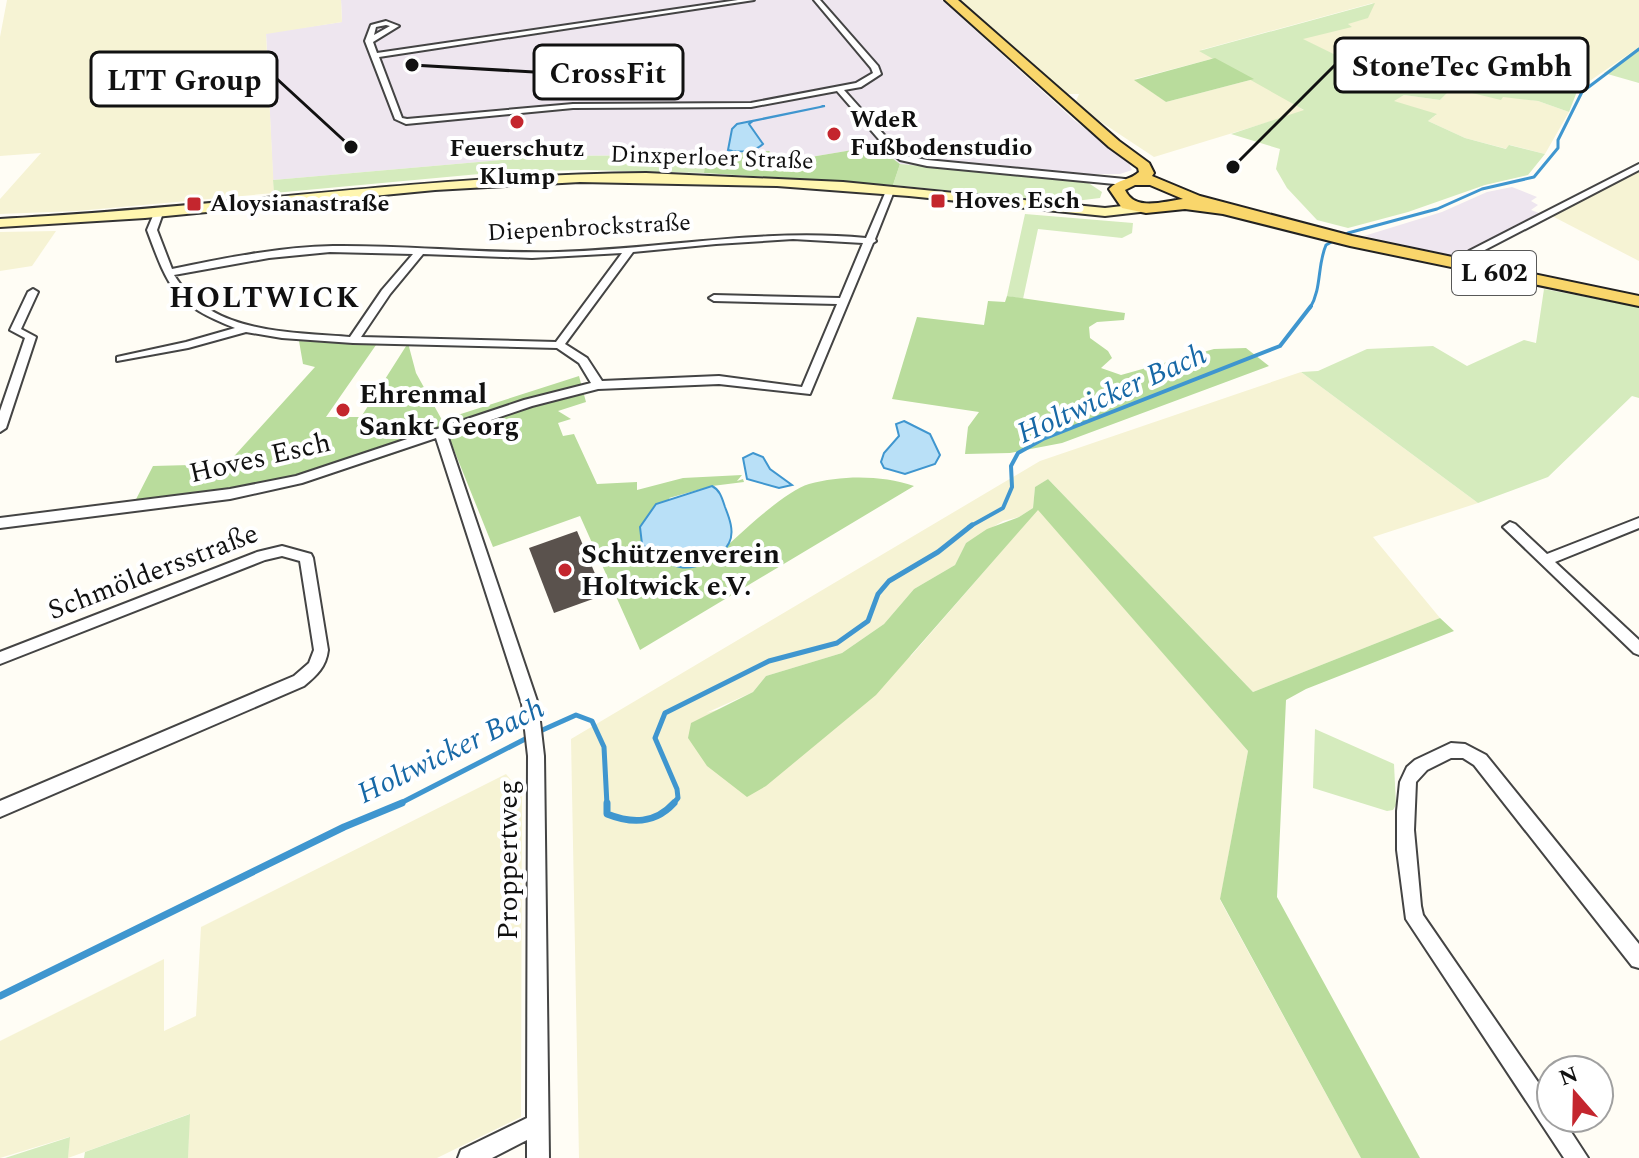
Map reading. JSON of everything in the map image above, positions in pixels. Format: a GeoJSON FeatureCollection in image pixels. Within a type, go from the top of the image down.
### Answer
{"type":"FeatureCollection","features":[{"type":"Feature","properties":{"kind":"main road"},"geometry":{"type":"LineString","coordinates":[[951,0],[1144,166],[1147,173],[1125,187],[1140,208]]}},
{"type":"Feature","properties":{"kind":"main road"},"geometry":{"type":"LineString","coordinates":[[1103,133],[1159,167],[1172,193]]}},
{"type":"Feature","properties":{"kind":"main road","name":"Dinxperloer Straße"},"geometry":{"type":"LineString","coordinates":[[0,223],[158,213],[421,187],[579,178],[709,178],[890,191],[1105,212],[1140,208]]}},
{"type":"Feature","properties":{"kind":"main road","name":"L 602"},"geometry":{"type":"LineString","coordinates":[[1125,187],[1172,193],[1326,235],[1469,268],[1639,301]]}},
{"type":"Feature","properties":{"kind":"main road","name":"Dinxperloer Straße"},"geometry":{"type":"LineString","coordinates":[[1087,210],[1113,205],[1119,201],[1125,187]]}},
{"type":"Feature","properties":{"kind":"main road","name":"L 602"},"geometry":{"type":"LineString","coordinates":[[1140,208],[1164,208],[1172,193]]}},
{"type":"Feature","properties":{"kind":"street"},"geometry":{"type":"LineString","coordinates":[[374,56],[751,0]]}},
{"type":"Feature","properties":{"kind":"street"},"geometry":{"type":"LineString","coordinates":[[369,41],[402,121],[573,106],[751,105],[839,89],[868,81],[877,71],[817,0]]}},
{"type":"Feature","properties":{"kind":"street"},"geometry":{"type":"LineString","coordinates":[[839,89],[903,158],[1086,178],[1125,187]]}},
{"type":"Feature","properties":{"kind":"street"},"geometry":{"type":"LineString","coordinates":[[1469,268],[1472,253],[1639,167]]}},
{"type":"Feature","properties":{"kind":"street","name":"Hoves Esch"},"geometry":{"type":"LineString","coordinates":[[0,523],[230,494],[298,480],[528,403],[598,385],[719,380],[806,391],[890,191]]}},
{"type":"Feature","properties":{"kind":"street"},"geometry":{"type":"LineString","coordinates":[[158,213],[152,230],[168,273],[181,294],[211,315],[244,328],[353,340],[559,345],[575,351],[591,367],[598,385]]}},
{"type":"Feature","properties":{"kind":"street","name":"Diepenbrockstraße"},"geometry":{"type":"LineString","coordinates":[[168,273],[284,253],[347,249],[518,256],[775,236],[824,234],[871,241]]}},
{"type":"Feature","properties":{"kind":"street"},"geometry":{"type":"LineString","coordinates":[[559,345],[630,249]]}},
{"type":"Feature","properties":{"kind":"street"},"geometry":{"type":"LineString","coordinates":[[353,340],[386,292],[420,252]]}},
{"type":"Feature","properties":{"kind":"street"},"geometry":{"type":"LineString","coordinates":[[0,428],[31,337],[15,330],[33,292]]}},
{"type":"Feature","properties":{"kind":"street"},"geometry":{"type":"LineString","coordinates":[[714,298],[844,301]]}},
{"type":"Feature","properties":{"kind":"street"},"geometry":{"type":"LineString","coordinates":[[121,359],[188,345],[244,328]]}},
{"type":"Feature","properties":{"kind":"street","name":"Proppertweg"},"geometry":{"type":"LineString","coordinates":[[440,433],[530,704],[536,756],[538,1158]]}},
{"type":"Feature","properties":{"kind":"street"},"geometry":{"type":"LineString","coordinates":[[1545,560],[1639,523]]}},
{"type":"Feature","properties":{"kind":"street"},"geometry":{"type":"LineString","coordinates":[[1510,527],[1639,649]]}},
{"type":"Feature","properties":{"kind":"street","name":"Schmöldersstraße"},"geometry":{"type":"LineString","coordinates":[[0,658],[262,556],[282,551],[306,558],[321,650],[320,661],[299,681],[0,809]]}},
{"type":"Feature","properties":{"kind":"street"},"geometry":{"type":"LineString","coordinates":[[1577,1158],[1415,919],[1407,894],[1406,825],[1408,782],[1417,766],[1448,750],[1459,749],[1480,760],[1639,959]]}},
{"type":"Feature","properties":{"kind":"street"},"geometry":{"type":"LineString","coordinates":[[469,1158],[537,1124]]}},
{"type":"Feature","properties":{"kind":"shaded area"},"geometry":{"type":"Polygon","coordinates":[[[7,0],[341,0],[342,22],[266,34],[274,193],[77,211],[0,214],[0,199],[41,153],[0,156],[0,37],[7,0]]]}},
{"type":"Feature","properties":{"kind":"shaded area"},"geometry":{"type":"Polygon","coordinates":[[[341,0],[942,0],[1074,120],[1128,161],[1132,170],[1120,174],[1091,174],[1087,182],[964,171],[900,164],[876,146],[781,162],[769,151],[713,155],[546,156],[273,180],[266,33],[342,22],[341,0]]]}},
{"type":"Feature","properties":{"kind":"shaded area"},"geometry":{"type":"Polygon","coordinates":[[[957,0],[1639,0],[1639,47],[1578,89],[1432,47],[1348,61],[1301,39],[1347,25],[1373,3],[1201,50],[1215,58],[1135,79],[1166,102],[1254,79],[1305,111],[1154,157],[1092,116],[1076,101],[1079,94],[1066,94],[957,0]]]}},
{"type":"Feature","properties":{"kind":"shaded area"},"geometry":{"type":"Polygon","coordinates":[[[1457,82],[1477,87],[1472,92],[1538,101],[1569,112],[1545,154],[1510,145],[1507,149],[1465,138],[1428,121],[1436,115],[1392,101],[1404,95],[1440,100],[1457,82]]]}},
{"type":"Feature","properties":{"kind":"shaded area"},"geometry":{"type":"Polygon","coordinates":[[[1639,171],[1639,261],[1552,216],[1639,171]]]}},
{"type":"Feature","properties":{"kind":"shaded area"},"geometry":{"type":"Polygon","coordinates":[[[1512,187],[1537,197],[1531,201],[1538,205],[1531,210],[1539,213],[1467,251],[1464,258],[1364,236],[1442,212],[1487,192],[1512,187]]]}},
{"type":"Feature","properties":{"kind":"shaded area"},"geometry":{"type":"Polygon","coordinates":[[[56,231],[32,266],[0,271],[0,232],[56,231]]]}},
{"type":"Feature","properties":{"kind":"shaded area"},"geometry":{"type":"Polygon","coordinates":[[[1301,372],[1478,503],[1373,537],[1440,618],[1253,692],[1048,479],[1035,487],[1033,508],[966,543],[955,565],[914,589],[884,624],[842,653],[766,676],[753,692],[706,713],[911,656],[1038,509],[1248,751],[1220,900],[1361,1158],[579,1158],[571,739],[1040,461],[1301,372]]]}},
{"type":"Feature","properties":{"kind":"shaded area"},"geometry":{"type":"Polygon","coordinates":[[[506,774],[522,793],[521,1117],[437,1158],[188,1158],[189,1114],[68,1158],[69,1137],[0,1158],[0,1041],[164,959],[164,1031],[196,1016],[201,927],[506,774]]]}},
{"type":"Feature","properties":{"kind":"green space"},"geometry":{"type":"Polygon","coordinates":[[[1375,3],[1368,18],[1348,24],[1352,27],[1303,39],[1348,61],[1432,47],[1578,89],[1569,112],[1538,101],[1503,97],[1501,100],[1472,93],[1476,87],[1458,82],[1440,100],[1404,95],[1394,101],[1437,114],[1428,121],[1465,138],[1506,149],[1509,145],[1545,154],[1528,175],[1485,185],[1408,212],[1348,228],[1317,220],[1287,188],[1276,169],[1280,149],[1231,134],[1304,110],[1199,51],[1375,3]]]}},
{"type":"Feature","properties":{"kind":"green space"},"geometry":{"type":"Polygon","coordinates":[[[1639,47],[1639,83],[1604,73],[1639,47]]]}},
{"type":"Feature","properties":{"kind":"green space"},"geometry":{"type":"Polygon","coordinates":[[[1215,58],[1254,79],[1166,102],[1134,80],[1215,58]]]}},
{"type":"Feature","properties":{"kind":"green space"},"geometry":{"type":"Polygon","coordinates":[[[876,146],[900,164],[893,185],[704,173],[705,163],[713,155],[769,151],[781,162],[876,146]]]}},
{"type":"Feature","properties":{"kind":"green space"},"geometry":{"type":"Polygon","coordinates":[[[713,155],[705,163],[704,173],[584,170],[501,172],[274,193],[273,180],[546,156],[713,155]]]}},
{"type":"Feature","properties":{"kind":"green space"},"geometry":{"type":"Polygon","coordinates":[[[900,164],[1087,182],[1102,192],[1100,198],[1067,202],[893,185],[900,164]]]}},
{"type":"Feature","properties":{"kind":"green space"},"geometry":{"type":"Polygon","coordinates":[[[1025,214],[1133,223],[1132,233],[1122,238],[1038,229],[1023,299],[1007,296],[1025,214]]]}},
{"type":"Feature","properties":{"kind":"green space"},"geometry":{"type":"Polygon","coordinates":[[[1544,289],[1639,307],[1639,398],[1632,396],[1548,477],[1478,503],[1301,372],[1318,371],[1367,349],[1433,346],[1467,366],[1524,340],[1536,343],[1544,289]]]}},
{"type":"Feature","properties":{"kind":"green space"},"geometry":{"type":"Polygon","coordinates":[[[1007,296],[1125,313],[1124,320],[1097,322],[1089,327],[1090,338],[1108,351],[1112,358],[1101,368],[1121,375],[1214,349],[1246,348],[1269,366],[1062,443],[1010,453],[965,454],[968,427],[979,412],[892,399],[917,317],[984,325],[988,301],[1005,302],[1007,296]]]}},
{"type":"Feature","properties":{"kind":"green space"},"geometry":{"type":"Polygon","coordinates":[[[299,341],[376,345],[326,417],[361,417],[408,343],[416,373],[442,420],[579,376],[586,402],[558,411],[571,419],[558,423],[563,436],[574,434],[597,484],[637,482],[637,490],[683,478],[742,475],[737,481],[743,479],[744,482],[712,486],[669,498],[716,556],[774,505],[809,484],[862,478],[914,486],[640,650],[580,516],[493,547],[448,435],[377,460],[230,500],[129,513],[153,466],[227,464],[315,367],[303,364],[299,341]]]}},
{"type":"Feature","properties":{"kind":"green space"},"geometry":{"type":"Polygon","coordinates":[[[1048,479],[1253,692],[1440,618],[1454,631],[1306,689],[1286,700],[1277,897],[1420,1158],[1361,1158],[1220,899],[1248,751],[1038,510],[876,695],[766,786],[747,797],[707,766],[688,738],[691,723],[753,692],[766,676],[842,653],[884,624],[914,589],[955,565],[966,543],[987,529],[1033,508],[1035,487],[1048,479]]]}},
{"type":"Feature","properties":{"kind":"green space"},"geometry":{"type":"Polygon","coordinates":[[[1315,729],[1394,764],[1396,805],[1393,810],[1387,811],[1313,788],[1315,729]]]}},
{"type":"Feature","properties":{"kind":"green space"},"geometry":{"type":"Polygon","coordinates":[[[190,1114],[188,1158],[84,1158],[85,1152],[190,1114]]]}},
{"type":"Feature","properties":{"kind":"green space"},"geometry":{"type":"Polygon","coordinates":[[[70,1137],[68,1158],[5,1158],[70,1137]]]}},
{"type":"Feature","properties":{"kind":"water"},"geometry":{"type":"Polygon","coordinates":[[[825,106],[753,121],[749,124],[763,144],[746,151],[728,150],[732,129],[737,124],[825,106]]]}},
{"type":"Feature","properties":{"kind":"water"},"geometry":{"type":"Polygon","coordinates":[[[904,421],[930,434],[940,455],[935,464],[905,474],[884,468],[881,462],[884,453],[899,436],[896,424],[904,421]]]}},
{"type":"Feature","properties":{"kind":"water"},"geometry":{"type":"Polygon","coordinates":[[[753,453],[763,457],[770,469],[792,485],[779,488],[747,479],[743,458],[753,453]]]}},
{"type":"Feature","properties":{"kind":"water"},"geometry":{"type":"Polygon","coordinates":[[[712,486],[722,497],[730,520],[731,539],[720,554],[700,565],[680,567],[664,561],[642,544],[640,527],[656,504],[712,486]]]}},
{"type":"Feature","properties":{"kind":"building","name":"Schützenverein Holtwick e.V."},"geometry":{"type":"Polygon","coordinates":[[[577,531],[604,595],[554,613],[529,548],[577,531]]]}},
{"type":"Feature","properties":{"kind":"waterway","name":"Holtwicker Bach"},"geometry":{"type":"LineString","coordinates":[[1311,307],[1326,245],[1348,233],[1437,209],[1482,189],[1534,177],[1558,148],[1558,140],[1582,92],[1639,49]]}},
{"type":"Feature","properties":{"kind":"waterway","name":"Holtwicker Bach"},"geometry":{"type":"LineString","coordinates":[[971,526],[1003,508],[1012,487],[1011,466],[1018,453],[1043,439],[1280,346],[1311,307]]}},
{"type":"Feature","properties":{"kind":"waterway","name":"Holtwicker Bach"},"geometry":{"type":"LineString","coordinates":[[672,805],[678,798],[677,789],[655,738],[665,713],[769,661],[837,643],[868,621],[878,594],[889,581],[938,552],[971,526]]}},
{"type":"Feature","properties":{"kind":"waterway","name":"Holtwicker Bach"},"geometry":{"type":"LineString","coordinates":[[538,732],[576,715],[592,721],[604,747],[607,805]]}},
{"type":"Feature","properties":{"kind":"waterway","name":"Holtwicker Bach"},"geometry":{"type":"LineString","coordinates":[[397,805],[529,737]]}},
{"type":"Feature","properties":{"kind":"waterway","name":"Holtwicker Bach"},"geometry":{"type":"LineString","coordinates":[[0,996],[344,827],[402,803]]}},
{"type":"Feature","properties":{"kind":"waterway","name":"Holtwicker Bach"},"geometry":{"type":"LineString","coordinates":[[607,805],[607,814],[634,820],[659,815],[672,805]]}},
{"type":"Feature","properties":{"kind":"place","name":"CrossFit"},"geometry":{"type":"Point","coordinates":[412,65]}},
{"type":"Feature","properties":{"kind":"place","name":"Feuerschutz Klump"},"geometry":{"type":"Point","coordinates":[517,122]}},
{"type":"Feature","properties":{"kind":"place","name":"WdeR Fußbodenstudio"},"geometry":{"type":"Point","coordinates":[834,134]}},
{"type":"Feature","properties":{"kind":"place","name":"LTT Group"},"geometry":{"type":"Point","coordinates":[351,147]}},
{"type":"Feature","properties":{"kind":"place","name":"StoneTec Gmbh"},"geometry":{"type":"Point","coordinates":[1233,167]}},
{"type":"Feature","properties":{"kind":"place","name":"Hoves Esch"},"geometry":{"type":"Point","coordinates":[938,201]}},
{"type":"Feature","properties":{"kind":"place","name":"Aloysianastraße"},"geometry":{"type":"Point","coordinates":[194,204]}},
{"type":"Feature","properties":{"kind":"place","name":"Ehrenmal Sankt Georg"},"geometry":{"type":"Point","coordinates":[343,410]}},
{"type":"Feature","properties":{"kind":"place","name":"Schützenverein Holtwick e.V."},"geometry":{"type":"Point","coordinates":[565,570]}},
{"type":"Feature","properties":{"kind":"district","name":"HOLTWICK"},"geometry":{"type":"Point","coordinates":[265,298]}}]}
